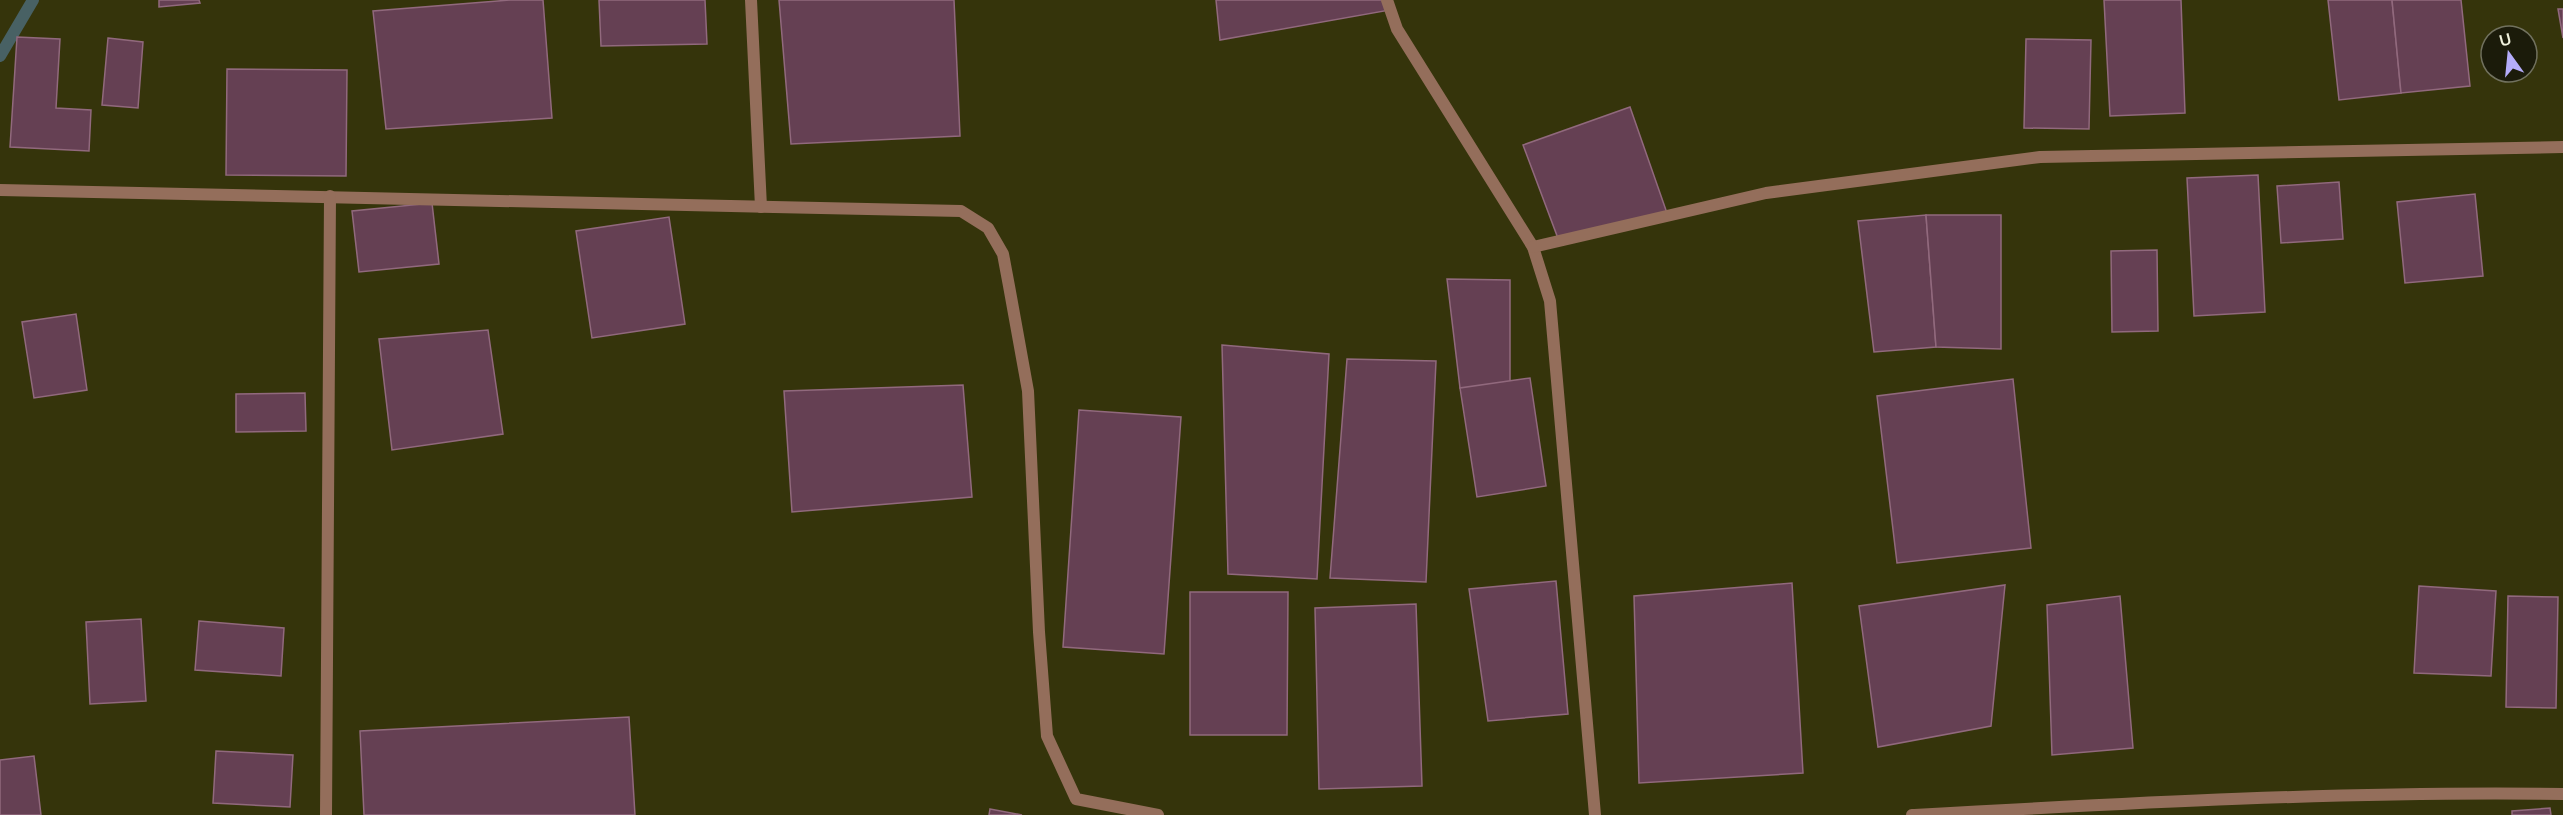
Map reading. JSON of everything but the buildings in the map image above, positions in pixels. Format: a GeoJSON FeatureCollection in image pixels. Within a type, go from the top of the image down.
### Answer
{"type":"FeatureCollection","features":[{"type":"Feature","properties":{"kind":"street"},"geometry":{"type":"LineString","coordinates":[[751,0],[761,207]]}},
{"type":"Feature","properties":{"kind":"street"},"geometry":{"type":"LineString","coordinates":[[1387,0],[1397,29],[1533,247],[1550,301],[1595,815]]}},
{"type":"Feature","properties":{"kind":"street"},"geometry":{"type":"LineString","coordinates":[[1533,247],[1766,193],[2040,157],[2563,147]]}},
{"type":"Feature","properties":{"kind":"street"},"geometry":{"type":"LineString","coordinates":[[0,190],[961,211],[988,228],[1003,254],[1028,391],[1039,632],[1047,736],[1076,799],[1158,815]]}},
{"type":"Feature","properties":{"kind":"street"},"geometry":{"type":"LineString","coordinates":[[326,815],[330,196]]}},
{"type":"Feature","properties":{"kind":"street"},"geometry":{"type":"LineString","coordinates":[[1912,815],[2187,799],[2324,795],[2563,794]]}},
{"type":"Feature","properties":{"kind":"waterway"},"geometry":{"type":"LineString","coordinates":[[0,56],[33,0]]}}]}
